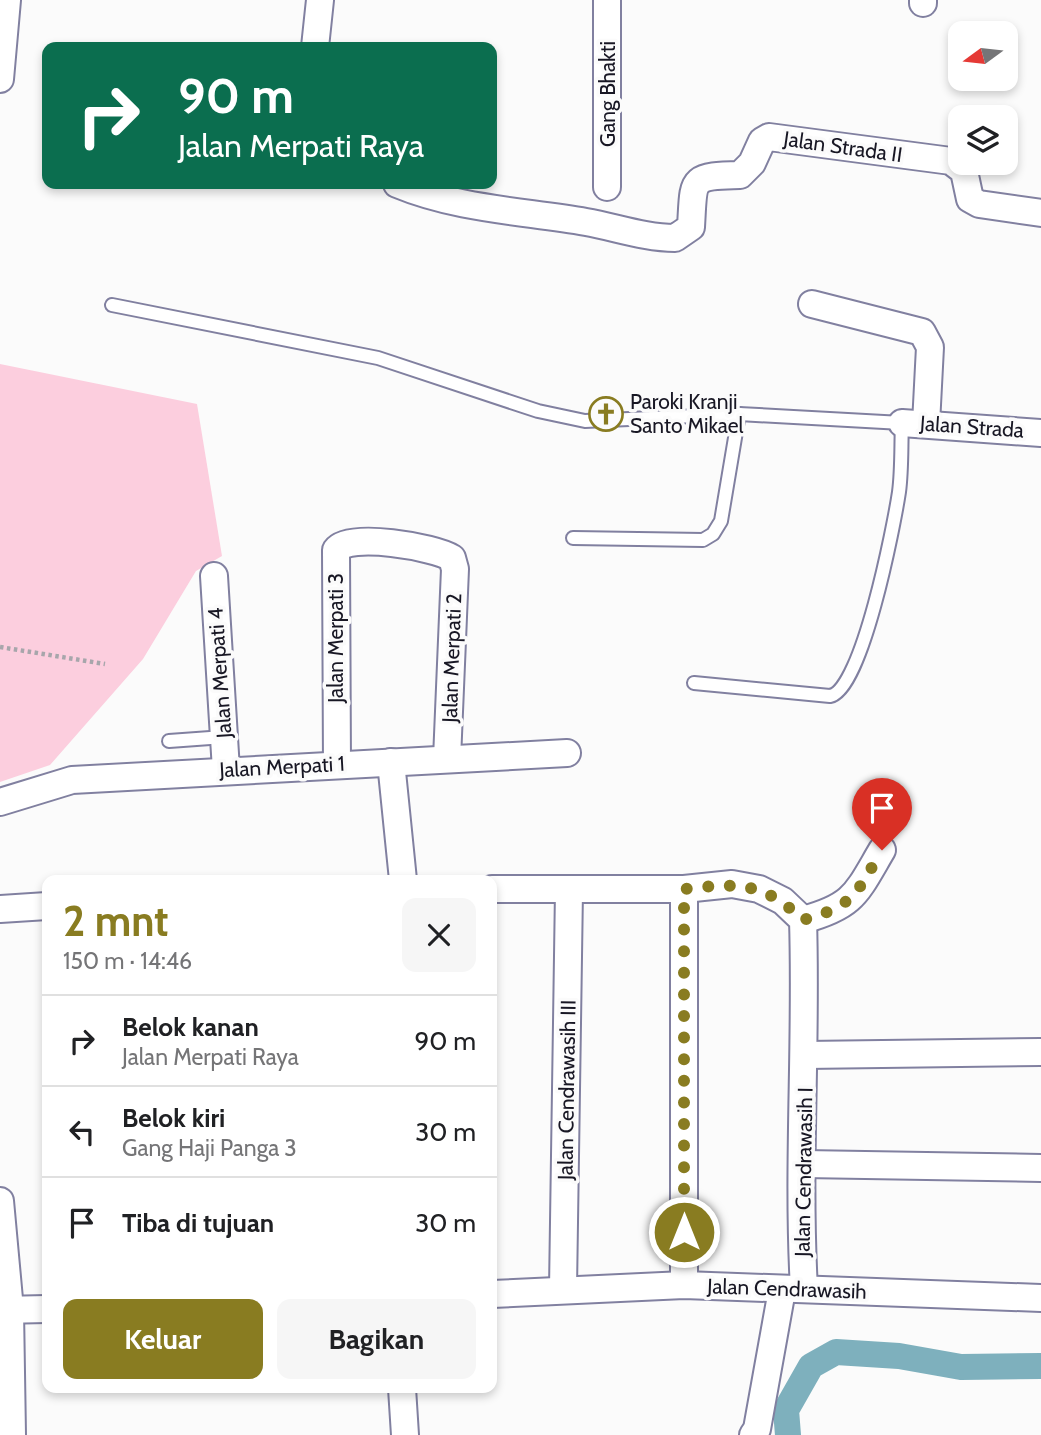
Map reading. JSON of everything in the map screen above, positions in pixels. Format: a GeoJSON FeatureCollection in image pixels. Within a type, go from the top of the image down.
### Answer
{"type":"FeatureCollection","features":[{"type":"Feature","properties":{"kind":"street"},"geometry":{"type":"LineString","coordinates":[[0,79],[8,0]]}},
{"type":"Feature","properties":{"kind":"street"},"geometry":{"type":"LineString","coordinates":[[316,42],[320,0]]}},
{"type":"Feature","properties":{"kind":"street","name":"Gang Bhakti"},"geometry":{"type":"LineString","coordinates":[[607,0],[607,187]]}},
{"type":"Feature","properties":{"kind":"street","name":"Jalan Strada II"},"geometry":{"type":"LineString","coordinates":[[409,189],[495,210],[675,238],[691,227],[693,189],[697,180],[707,176],[740,175],[752,163],[762,141],[769,137],[951,161],[964,171],[970,200],[979,204],[1041,213]]}},
{"type":"Feature","properties":{"kind":"street"},"geometry":{"type":"LineString","coordinates":[[812,304],[922,332],[930,347],[914,423]]}},
{"type":"Feature","properties":{"kind":"street","name":"Jalan Strada"},"geometry":{"type":"LineString","coordinates":[[914,423],[1041,433]]}},
{"type":"Feature","properties":{"kind":"street","name":"Jalan Merpati 3"},"geometry":{"type":"LineString","coordinates":[[337,765],[336,550],[343,544],[390,542],[444,553],[452,558]]}},
{"type":"Feature","properties":{"kind":"street","name":"Jalan Merpati 2"},"geometry":{"type":"LineString","coordinates":[[447,759],[455,569],[452,558]]}},
{"type":"Feature","properties":{"kind":"street","name":"Jalan Merpati 4"},"geometry":{"type":"LineString","coordinates":[[214,576],[226,770]]}},
{"type":"Feature","properties":{"kind":"street","name":"Jalan Merpati 1"},"geometry":{"type":"LineString","coordinates":[[0,802],[72,780],[567,753]]}},
{"type":"Feature","properties":{"kind":"street"},"geometry":{"type":"LineString","coordinates":[[390,762],[402,875]]}},
{"type":"Feature","properties":{"kind":"street"},"geometry":{"type":"LineString","coordinates":[[497,889],[684,889],[732,884],[759,889],[783,901],[803,920],[834,911],[855,896],[882,850]]}},
{"type":"Feature","properties":{"kind":"street"},"geometry":{"type":"LineString","coordinates":[[684,889],[684,1285]]}},
{"type":"Feature","properties":{"kind":"street","name":"Jalan Cendrawasih III"},"geometry":{"type":"LineString","coordinates":[[563,1289],[569,890]]}},
{"type":"Feature","properties":{"kind":"street"},"geometry":{"type":"LineString","coordinates":[[0,909],[42,906]]}},
{"type":"Feature","properties":{"kind":"street","name":"Jalan Cendrawasih I"},"geometry":{"type":"LineString","coordinates":[[752,1435],[757,1429],[793,1290],[801,1237],[805,1055],[803,920]]}},
{"type":"Feature","properties":{"kind":"street"},"geometry":{"type":"LineString","coordinates":[[805,1055],[1041,1052]]}},
{"type":"Feature","properties":{"kind":"street"},"geometry":{"type":"LineString","coordinates":[[804,1164],[1041,1168]]}},
{"type":"Feature","properties":{"kind":"street"},"geometry":{"type":"LineString","coordinates":[[0,1205],[12,1435]]}},
{"type":"Feature","properties":{"kind":"street","name":"Jalan Cendrawasih"},"geometry":{"type":"LineString","coordinates":[[497,1294],[684,1285],[1041,1298]]}},
{"type":"Feature","properties":{"kind":"street"},"geometry":{"type":"LineString","coordinates":[[5,1310],[42,1309]]}},
{"type":"Feature","properties":{"kind":"street"},"geometry":{"type":"LineString","coordinates":[[402,1393],[405,1435]]}},
{"type":"Feature","properties":{"kind":"lane"},"geometry":{"type":"LineString","coordinates":[[112,305],[377,358],[538,411],[585,421],[738,414],[914,423],[873,615],[842,689],[830,696],[694,683]]}},
{"type":"Feature","properties":{"kind":"lane"},"geometry":{"type":"LineString","coordinates":[[573,538],[703,540],[713,534],[721,521],[738,414]]}},
{"type":"Feature","properties":{"kind":"lane"},"geometry":{"type":"LineString","coordinates":[[169,741],[225,737]]}},
{"type":"Feature","properties":{"kind":"path"},"geometry":{"type":"LineString","coordinates":[[0,647],[105,664]]}},
{"type":"Feature","properties":{"kind":"shaded area"},"geometry":{"type":"Polygon","coordinates":[[[0,364],[197,404],[222,556],[196,571],[143,659],[50,765],[0,782],[0,364]]]}},
{"type":"Feature","properties":{"kind":"waterway"},"geometry":{"type":"LineString","coordinates":[[788,1435],[786,1410],[811,1366],[836,1352],[899,1356],[961,1367],[1041,1366]]}},
{"type":"Feature","properties":{"kind":"place","name":"Paroki Kranji Santo Mikael"},"geometry":{"type":"Point","coordinates":[606,414]}},
{"type":"Feature","properties":{"kind":"route"},"geometry":{"type":"LineString","coordinates":[[684,1232],[684,889],[732,884],[759,889],[783,901],[803,920],[834,911],[855,896],[882,850]]}}]}
